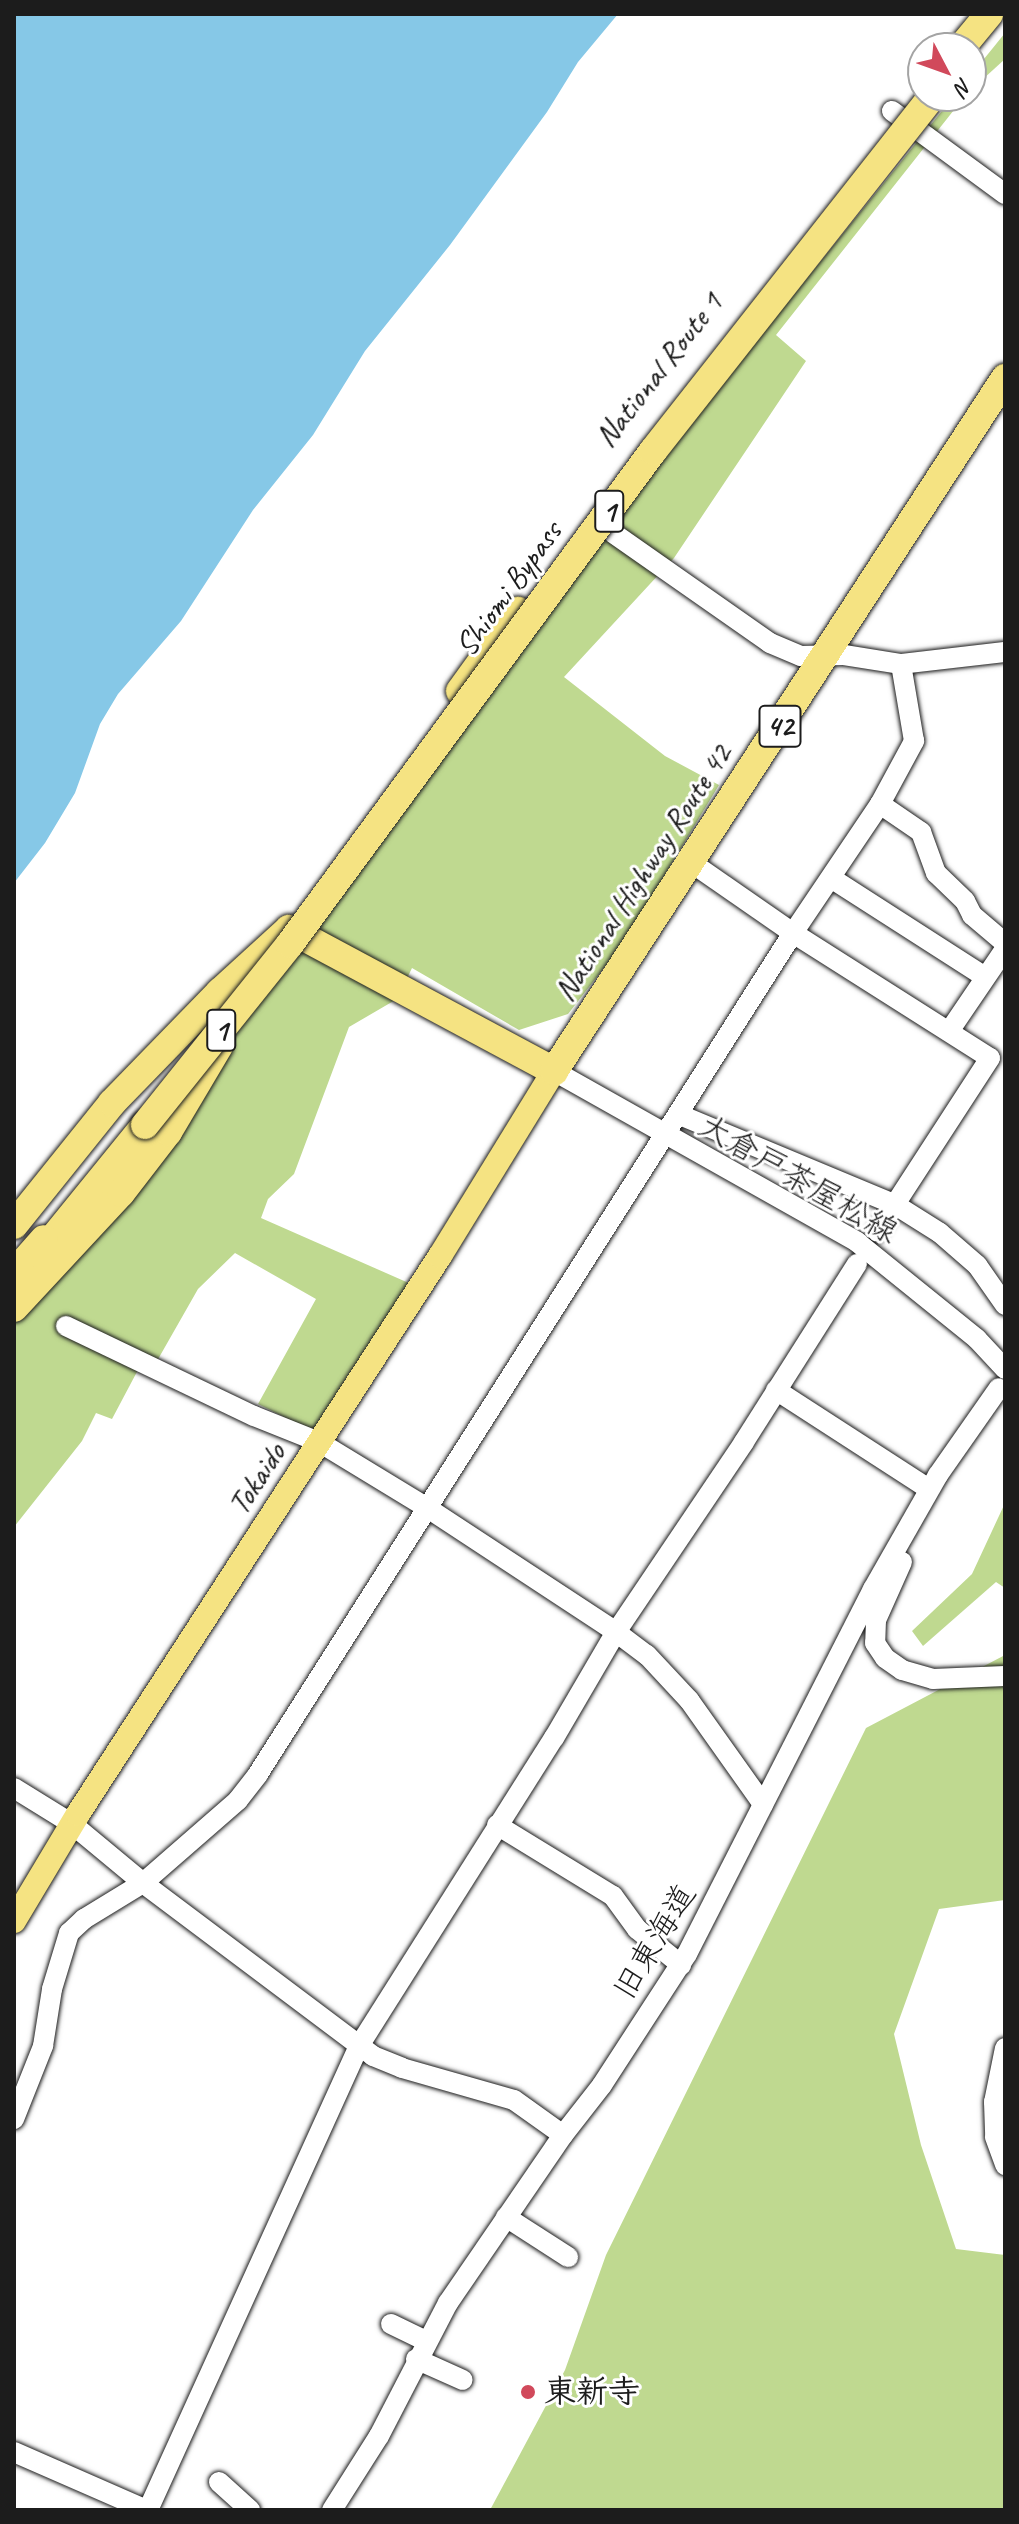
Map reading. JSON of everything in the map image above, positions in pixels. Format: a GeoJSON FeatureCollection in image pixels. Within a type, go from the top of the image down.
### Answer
{"type":"FeatureCollection","features":[{"type":"Feature","properties":{"kind":"highway"},"geometry":{"type":"LineString","coordinates":[[974,32],[989,14]]}},
{"type":"Feature","properties":{"kind":"highway"},"geometry":{"type":"LineString","coordinates":[[983,32],[998,14]]}},
{"type":"Feature","properties":{"kind":"highway","name":"National Route 1"},"geometry":{"type":"LineString","coordinates":[[289,929],[487,652],[666,413],[897,115],[907,107]]}},
{"type":"Feature","properties":{"kind":"highway","name":"Shiomi Bypass"},"geometry":{"type":"LineString","coordinates":[[14,1285],[290,944],[653,451],[919,112]]}},
{"type":"Feature","properties":{"kind":"highway","name":"National Highway Route 42"},"geometry":{"type":"LineString","coordinates":[[554,1071],[689,861],[829,654],[1005,378]]}},
{"type":"Feature","properties":{"kind":"highway"},"geometry":{"type":"LineString","coordinates":[[289,929],[554,1071]]}},
{"type":"Feature","properties":{"kind":"highway"},"geometry":{"type":"LineString","coordinates":[[14,1225],[112,1103],[227,985],[289,929]]}},
{"type":"Feature","properties":{"kind":"highway"},"geometry":{"type":"LineString","coordinates":[[14,1308],[121,1193],[168,1132],[289,929]]}},
{"type":"Feature","properties":{"kind":"highway","name":"Shiomi Bypass"},"geometry":{"type":"LineString","coordinates":[[14,1273],[145,1125]]}},
{"type":"Feature","properties":{"kind":"main road","name":"Tokaido"},"geometry":{"type":"LineString","coordinates":[[14,1921],[72,1824],[554,1071]]}},
{"type":"Feature","properties":{"kind":"street"},"geometry":{"type":"LineString","coordinates":[[897,115],[1005,194]]}},
{"type":"Feature","properties":{"kind":"street"},"geometry":{"type":"LineString","coordinates":[[613,533],[770,643],[801,656],[829,654],[901,664],[1005,652]]}},
{"type":"Feature","properties":{"kind":"street"},"geometry":{"type":"LineString","coordinates":[[14,2119],[43,2046],[52,1989],[69,1933],[84,1919],[143,1883],[238,1800],[258,1774],[426,1507],[667,1136],[793,933],[880,804],[914,741],[901,664]]}},
{"type":"Feature","properties":{"kind":"street"},"geometry":{"type":"LineString","coordinates":[[880,804],[921,832],[936,873],[965,901],[972,915],[1005,946],[950,1030]]}},
{"type":"Feature","properties":{"kind":"street"},"geometry":{"type":"LineString","coordinates":[[689,861],[793,933],[990,1058],[877,1232]]}},
{"type":"Feature","properties":{"kind":"street"},"geometry":{"type":"LineString","coordinates":[[831,878],[985,977]]}},
{"type":"Feature","properties":{"kind":"street","name":"大倉戸茶屋松線"},"geometry":{"type":"LineString","coordinates":[[554,1071],[857,1242],[977,1339],[1002,1379]]}},
{"type":"Feature","properties":{"kind":"street"},"geometry":{"type":"LineString","coordinates":[[680,1115],[894,1204],[940,1233],[977,1265],[1005,1305]]}},
{"type":"Feature","properties":{"kind":"street"},"geometry":{"type":"LineString","coordinates":[[14,2452],[147,2510],[359,2046],[616,1632],[857,1264]]}},
{"type":"Feature","properties":{"kind":"street"},"geometry":{"type":"LineString","coordinates":[[66,1326],[254,1416],[319,1442],[426,1507],[616,1632],[647,1655],[689,1700],[763,1804]]}},
{"type":"Feature","properties":{"kind":"street","name":"旧東海道"},"geometry":{"type":"LineString","coordinates":[[332,2510],[379,2436],[421,2350],[506,2217],[602,2085],[681,1965],[707,1921],[763,1804],[897,1547],[929,1489],[1002,1379]]}},
{"type":"Feature","properties":{"kind":"street"},"geometry":{"type":"LineString","coordinates":[[776,1390],[929,1489]]}},
{"type":"Feature","properties":{"kind":"street"},"geometry":{"type":"LineString","coordinates":[[897,1547],[906,1553],[876,1620],[875,1643],[885,1658],[902,1670],[933,1679],[1005,1676]]}},
{"type":"Feature","properties":{"kind":"street"},"geometry":{"type":"LineString","coordinates":[[14,1788],[72,1824],[143,1883],[359,2046],[402,2068],[514,2100],[563,2135]]}},
{"type":"Feature","properties":{"kind":"street"},"geometry":{"type":"LineString","coordinates":[[497,1825],[613,1896],[637,1929],[681,1965]]}},
{"type":"Feature","properties":{"kind":"street"},"geometry":{"type":"LineString","coordinates":[[1005,2048],[994,2102],[995,2137],[1005,2165]]}},
{"type":"Feature","properties":{"kind":"street"},"geometry":{"type":"LineString","coordinates":[[506,2217],[568,2257]]}},
{"type":"Feature","properties":{"kind":"street"},"geometry":{"type":"LineString","coordinates":[[391,2324],[463,2380]]}},
{"type":"Feature","properties":{"kind":"street"},"geometry":{"type":"LineString","coordinates":[[219,2482],[250,2510]]}},
{"type":"Feature","properties":{"kind":"green space"},"geometry":{"type":"Polygon","coordinates":[[[1005,33],[1005,59],[987,75],[987,55],[1005,33]]]}},
{"type":"Feature","properties":{"kind":"green space"},"geometry":{"type":"Polygon","coordinates":[[[941,112],[952,112],[776,335],[806,361],[674,558],[564,677],[665,756],[719,785],[624,942],[568,1014],[519,1030],[412,968],[397,999],[349,1027],[294,1174],[268,1199],[261,1218],[411,1284],[316,1433],[258,1404],[316,1299],[235,1253],[198,1289],[157,1361],[139,1368],[112,1419],[96,1413],[82,1441],[14,1527],[14,1305],[618,513],[941,112]]]}},
{"type":"Feature","properties":{"kind":"green space"},"geometry":{"type":"Polygon","coordinates":[[[1005,1503],[1005,1588],[996,1582],[923,1646],[912,1631],[972,1574],[1005,1503]]]}},
{"type":"Feature","properties":{"kind":"green space"},"geometry":{"type":"Polygon","coordinates":[[[1005,1655],[1005,1900],[939,1909],[894,2034],[921,2145],[956,2249],[1005,2255],[1005,2510],[490,2510],[565,2370],[606,2255],[866,1728],[1005,1655]]]}},
{"type":"Feature","properties":{"kind":"water"},"geometry":{"type":"Polygon","coordinates":[[[14,14],[618,14],[578,62],[547,112],[450,245],[365,351],[313,435],[253,510],[181,621],[118,694],[100,724],[75,793],[45,843],[14,883],[14,14]]]}},
{"type":"Feature","properties":{"kind":"place","name":"東新寺"},"geometry":{"type":"Point","coordinates":[528,2392]}}]}
